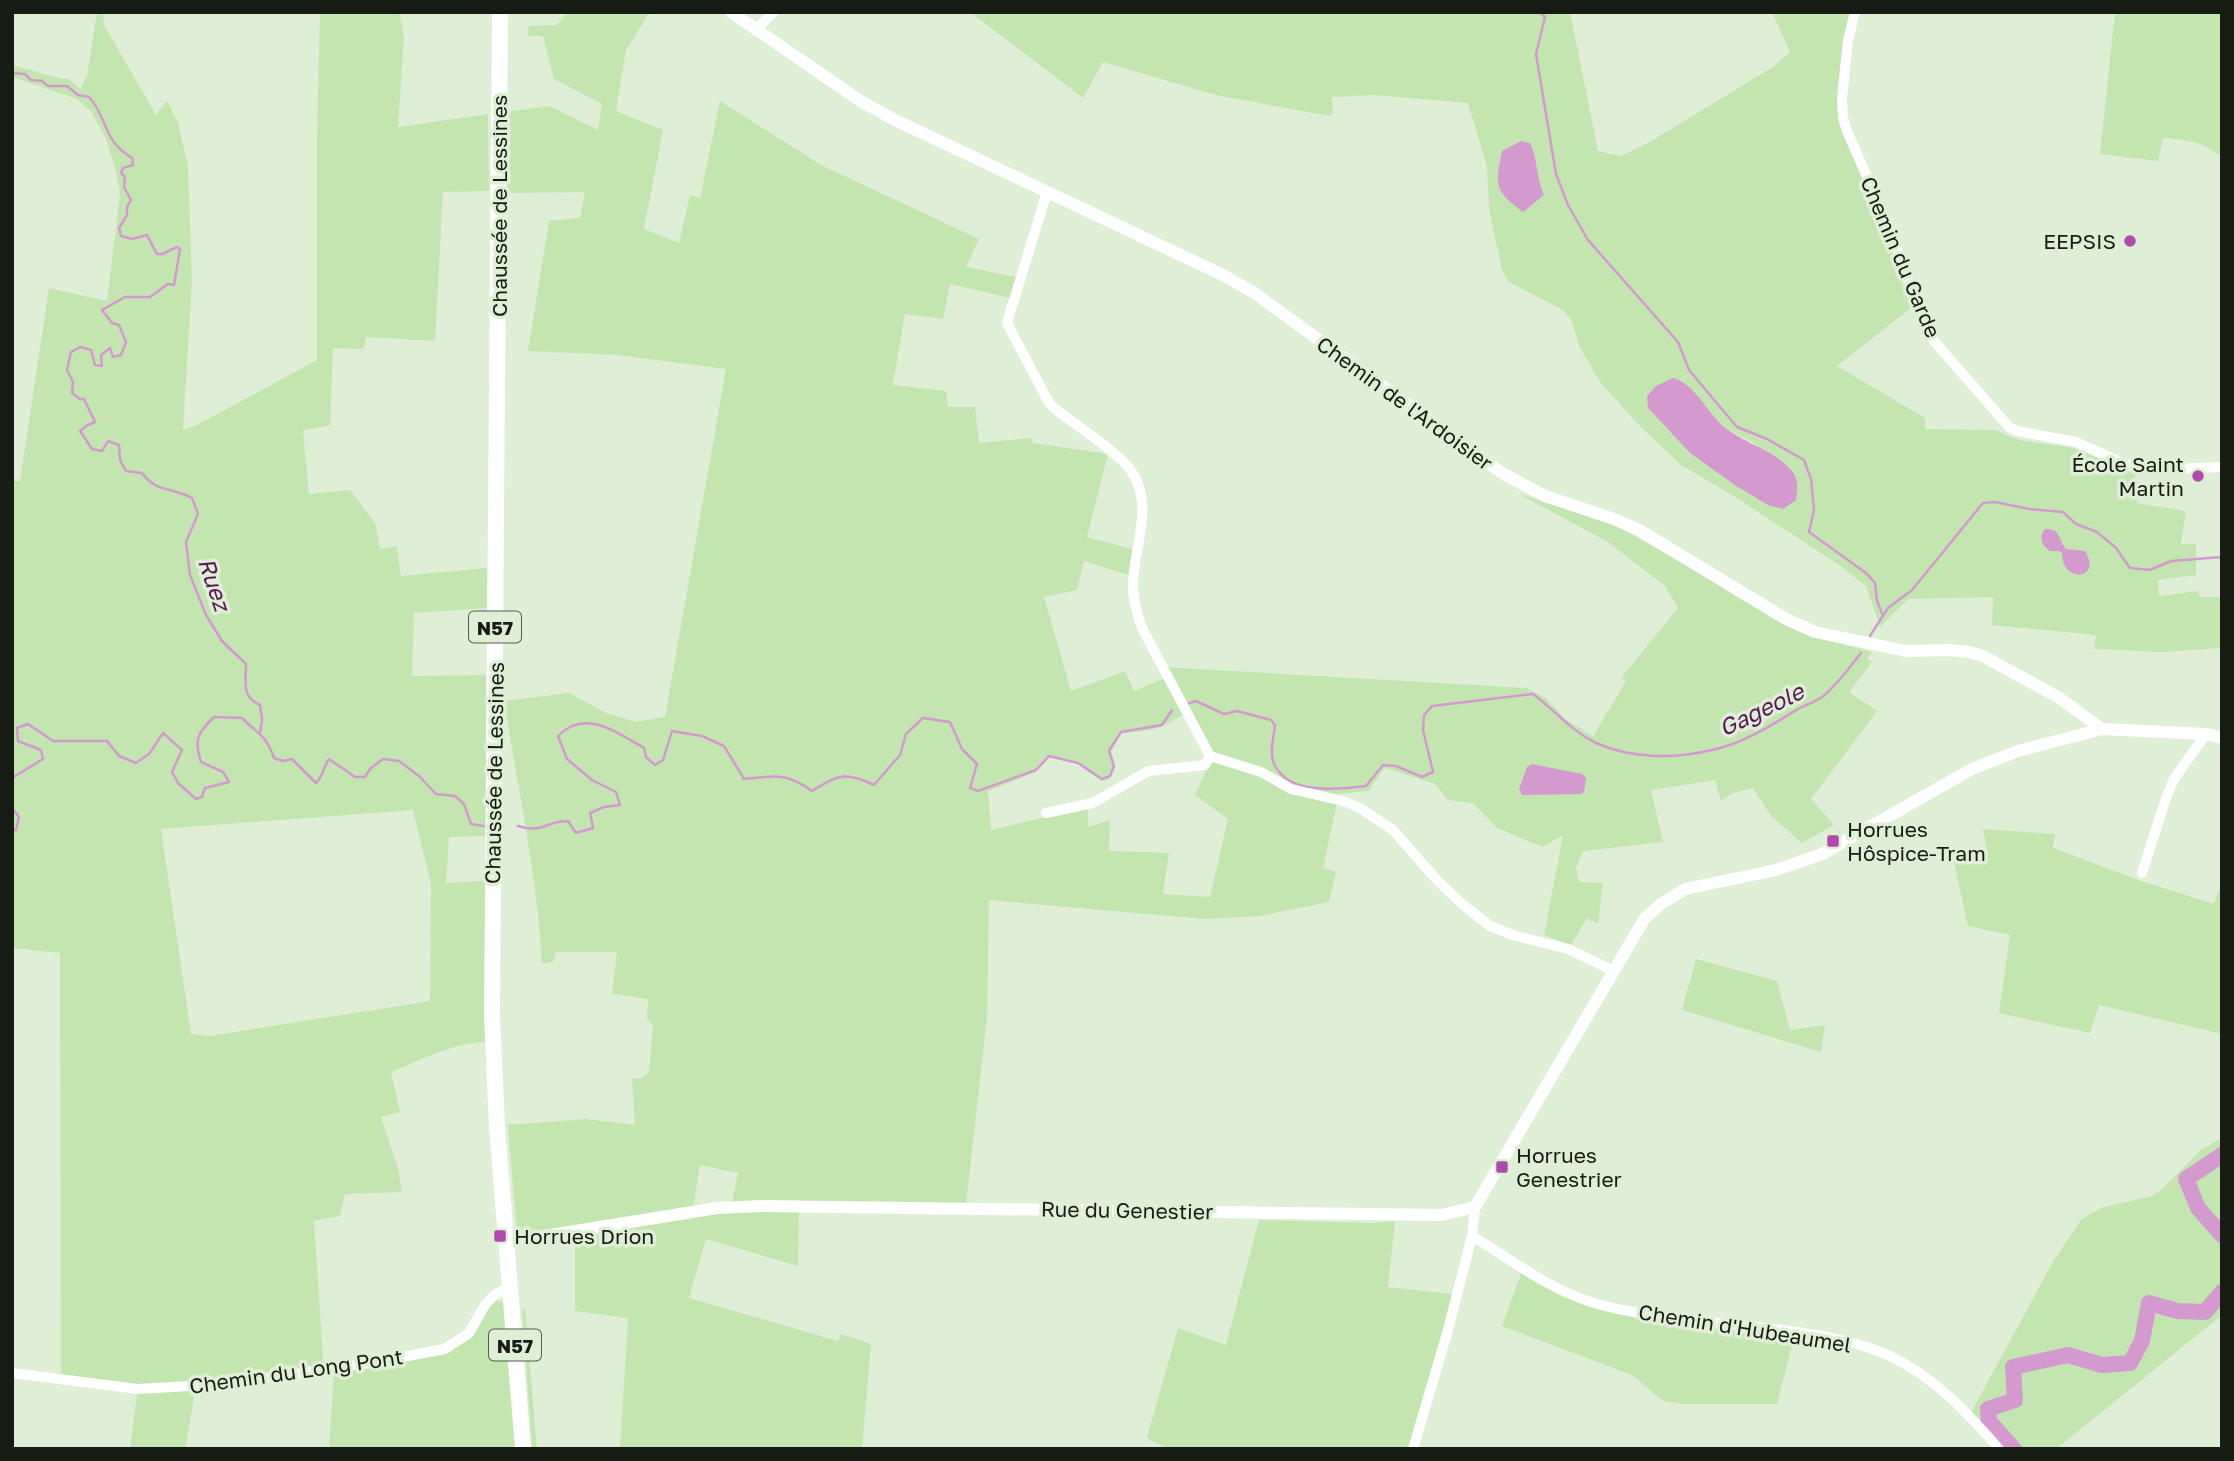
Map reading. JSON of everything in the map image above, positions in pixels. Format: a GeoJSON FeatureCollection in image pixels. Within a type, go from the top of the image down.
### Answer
{"type":"FeatureCollection","features":[{"type":"Feature","properties":{"kind":"main road","name":"Chaussée de Lessines"},"geometry":{"type":"LineString","coordinates":[[500,12],[492,1014],[497,1127],[523,1449]]}},
{"type":"Feature","properties":{"kind":"street","name":"Chemin de l'Ardoisier"},"geometry":{"type":"LineString","coordinates":[[731,12],[862,102],[897,121],[1193,259],[1253,292],[1476,455],[1525,486],[1545,496],[1639,530],[1786,619],[1815,632],[1906,650],[1969,652],[1990,660],[2057,697],[2102,729]]}},
{"type":"Feature","properties":{"kind":"street"},"geometry":{"type":"LineString","coordinates":[[756,29],[774,12]]}},
{"type":"Feature","properties":{"kind":"street","name":"Chemin du Garde"},"geometry":{"type":"LineString","coordinates":[[1855,12],[1842,85],[1843,118],[1886,220],[1921,316],[1934,341],[2009,428],[2076,442],[2137,467],[2222,467]]}},
{"type":"Feature","properties":{"kind":"street"},"geometry":{"type":"LineString","coordinates":[[1047,192],[1007,323],[1054,408],[1124,463],[1136,479],[1142,512],[1142,531],[1133,585],[1136,611],[1148,640],[1210,756],[1261,772],[1291,789],[1343,801],[1360,808],[1393,830],[1436,879],[1490,926],[1513,935],[1568,949],[1614,971]]}},
{"type":"Feature","properties":{"kind":"street"},"geometry":{"type":"LineString","coordinates":[[1413,1449],[1442,1354],[1472,1236],[1475,1207],[1645,918],[1674,894],[1696,885],[1776,870],[1822,854],[1972,769],[2018,751],[2102,729],[2206,734],[2222,732]]}},
{"type":"Feature","properties":{"kind":"street"},"geometry":{"type":"LineString","coordinates":[[2206,734],[2222,738]]}},
{"type":"Feature","properties":{"kind":"street"},"geometry":{"type":"LineString","coordinates":[[2142,873],[2174,779],[2206,734]]}},
{"type":"Feature","properties":{"kind":"street"},"geometry":{"type":"LineString","coordinates":[[1045,813],[1093,803],[1148,771],[1205,765],[1210,756]]}},
{"type":"Feature","properties":{"kind":"street","name":"Rue du Genestier"},"geometry":{"type":"LineString","coordinates":[[507,1242],[717,1208],[762,1206],[1443,1215],[1475,1207]]}},
{"type":"Feature","properties":{"kind":"street","name":"Chemin d'Hubeaumel"},"geometry":{"type":"LineString","coordinates":[[1472,1236],[1561,1289],[1600,1305],[1675,1318],[1831,1338],[1878,1351],[1905,1364],[1927,1380],[1960,1408],[1998,1449]]}},
{"type":"Feature","properties":{"kind":"street","name":"Chemin du Long Pont"},"geometry":{"type":"LineString","coordinates":[[12,1373],[137,1388],[225,1384],[376,1362],[445,1349],[469,1333],[494,1295],[510,1286]]}},
{"type":"Feature","properties":{"kind":"green space"},"geometry":{"type":"Polygon","coordinates":[[[97,12],[103,12],[104,25],[156,115],[167,101],[178,123],[188,166],[192,281],[183,430],[317,360],[320,12],[399,12],[404,37],[398,127],[488,114],[489,191],[443,192],[435,341],[366,337],[364,349],[333,348],[330,425],[303,431],[309,494],[350,490],[375,523],[380,549],[397,546],[401,576],[487,568],[487,608],[414,613],[412,676],[486,675],[488,836],[449,837],[446,883],[487,881],[486,1042],[450,1048],[391,1072],[400,1112],[381,1117],[398,1168],[402,1192],[345,1194],[340,1216],[314,1221],[324,1373],[195,1393],[185,1449],[130,1449],[137,1394],[61,1384],[60,953],[12,948],[12,481],[20,481],[49,288],[107,301],[120,193],[106,139],[92,113],[77,99],[12,77],[12,65],[69,79],[80,89],[87,76],[97,12]],[[413,810],[161,829],[191,1034],[210,1036],[430,1001],[431,884],[413,810]]]}},
{"type":"Feature","properties":{"kind":"green space"},"geometry":{"type":"Polygon","coordinates":[[[568,12],[650,12],[626,50],[616,111],[663,130],[644,229],[679,243],[690,195],[700,198],[720,101],[821,165],[979,239],[966,267],[1021,278],[1015,299],[950,284],[943,319],[905,314],[893,385],[946,391],[948,407],[975,407],[979,443],[1031,438],[1033,443],[1108,454],[1087,537],[1139,551],[1134,577],[1084,561],[1077,590],[1044,597],[1071,691],[1125,671],[1134,691],[1167,677],[1163,667],[1527,688],[1546,698],[1565,719],[1593,736],[1626,681],[1621,678],[1678,608],[1664,585],[1608,542],[1519,494],[1613,524],[1815,637],[1872,652],[1867,659],[1872,662],[1849,692],[1877,711],[1811,799],[1834,825],[1802,843],[1771,816],[1753,788],[1733,793],[1721,801],[1715,780],[1651,790],[1663,842],[1583,851],[1576,867],[1579,882],[1603,883],[1598,924],[1587,918],[1571,945],[1544,935],[1563,835],[1543,847],[1497,828],[1473,803],[1448,800],[1435,784],[1385,768],[1368,791],[1339,794],[1323,868],[1336,872],[1329,902],[1259,916],[1205,919],[989,900],[987,1018],[965,1212],[799,1211],[798,1266],[706,1239],[689,1298],[838,1341],[841,1334],[871,1344],[862,1449],[620,1449],[628,1318],[575,1311],[575,1235],[518,1246],[508,1125],[586,1119],[635,1125],[632,1078],[640,1079],[649,1072],[653,1026],[647,1019],[648,999],[612,994],[617,952],[556,952],[553,962],[542,963],[531,864],[504,701],[569,693],[606,713],[636,722],[665,717],[726,369],[618,355],[528,351],[549,221],[580,218],[585,192],[506,193],[507,112],[549,106],[598,130],[602,104],[554,79],[543,36],[528,36],[529,26],[557,25],[568,12]],[[1187,712],[1156,728],[1121,733],[1111,751],[1115,766],[1110,779],[1102,781],[1077,764],[1050,757],[1036,772],[988,791],[991,830],[1088,807],[1088,827],[1110,820],[1109,851],[1169,853],[1163,894],[1210,897],[1228,819],[1195,795],[1214,754],[1187,712]],[[700,1165],[692,1216],[730,1212],[738,1173],[700,1165]]]}},
{"type":"Feature","properties":{"kind":"green space"},"geometry":{"type":"Polygon","coordinates":[[[970,12],[1570,12],[1598,151],[1621,156],[1648,143],[1773,67],[1790,52],[1772,12],[1852,12],[1841,58],[1839,111],[1843,134],[1882,221],[1911,308],[1837,366],[1925,418],[1925,429],[1995,430],[2019,440],[2074,448],[2135,474],[2137,503],[2186,511],[2181,544],[2196,544],[2196,575],[2158,580],[2159,596],[2198,591],[2200,597],[2222,597],[2220,648],[2164,652],[2094,649],[2096,635],[1992,625],[1993,597],[1908,599],[1880,627],[1866,586],[1838,564],[1681,465],[1637,423],[1601,383],[1580,348],[1571,319],[1563,310],[1509,282],[1502,270],[1489,209],[1487,167],[1468,103],[1375,95],[1332,97],[1333,113],[1329,116],[1216,95],[1103,62],[1083,98],[970,12]],[[1682,380],[1649,408],[1690,453],[1736,486],[1759,446],[1727,429],[1682,380]]]}},
{"type":"Feature","properties":{"kind":"green space"},"geometry":{"type":"Polygon","coordinates":[[[2115,12],[2222,12],[2222,157],[2194,142],[2163,138],[2158,161],[2100,154],[2115,12]]]}},
{"type":"Feature","properties":{"kind":"green space"},"geometry":{"type":"Polygon","coordinates":[[[1983,829],[2055,834],[2053,848],[2141,881],[2214,904],[2222,883],[2222,1034],[2099,1005],[2090,1033],[1999,1013],[2010,935],[1968,926],[1954,862],[1988,855],[1983,829]]]}},
{"type":"Feature","properties":{"kind":"green space"},"geometry":{"type":"Polygon","coordinates":[[[1696,959],[1777,981],[1790,1030],[1825,1025],[1821,1052],[1682,1010],[1696,959]]]}},
{"type":"Feature","properties":{"kind":"green space"},"geometry":{"type":"Polygon","coordinates":[[[2222,1138],[2222,1315],[2056,1449],[1985,1449],[1989,1445],[1967,1420],[2054,1260],[2081,1220],[2101,1208],[2152,1196],[2202,1149],[2222,1138]]]}},
{"type":"Feature","properties":{"kind":"green space"},"geometry":{"type":"Polygon","coordinates":[[[1259,1220],[1373,1223],[1395,1221],[1388,1287],[1452,1294],[1414,1449],[1168,1449],[1147,1438],[1178,1328],[1226,1345],[1259,1220]]]}},
{"type":"Feature","properties":{"kind":"green space"},"geometry":{"type":"Polygon","coordinates":[[[1522,1271],[1588,1304],[1795,1334],[1777,1404],[1681,1404],[1663,1401],[1632,1375],[1502,1326],[1522,1271]]]}},
{"type":"Feature","properties":{"kind":"green space"},"geometry":{"type":"Polygon","coordinates":[[[496,1301],[507,1302],[519,1449],[329,1449],[334,1371],[428,1356],[461,1344],[472,1337],[496,1301]]]}},
{"type":"Feature","properties":{"kind":"green space"},"geometry":{"type":"Polygon","coordinates":[[[522,1309],[525,1309],[537,1449],[532,1449],[522,1309]]]}},
{"type":"Feature","properties":{"kind":"shaded area"},"geometry":{"type":"Polygon","coordinates":[[[1521,141],[1530,143],[1544,195],[1523,212],[1506,198],[1498,180],[1502,151],[1521,141]]]}},
{"type":"Feature","properties":{"kind":"shaded area"},"geometry":{"type":"Polygon","coordinates":[[[1673,378],[1687,385],[1723,426],[1787,466],[1797,480],[1796,500],[1783,509],[1770,506],[1736,486],[1690,453],[1648,408],[1647,396],[1656,386],[1673,378]]]}},
{"type":"Feature","properties":{"kind":"shaded area"},"geometry":{"type":"Polygon","coordinates":[[[2045,529],[2057,532],[2066,549],[2085,551],[2089,561],[2086,573],[2074,574],[2064,563],[2062,553],[2050,551],[2045,546],[2041,538],[2045,529]]]}},
{"type":"Feature","properties":{"kind":"shaded area"},"geometry":{"type":"Polygon","coordinates":[[[1532,764],[1582,774],[1586,778],[1584,792],[1522,795],[1519,789],[1527,767],[1532,764]]]}},
{"type":"Feature","properties":{"kind":"waterway"},"geometry":{"type":"LineString","coordinates":[[1540,12],[1545,17],[1536,54],[1556,174],[1568,205],[1588,240],[1678,342],[1689,370],[1737,427],[1767,439],[1804,460],[1811,479],[1814,510],[1809,532],[1866,573],[1875,583],[1877,601],[1883,616]]}},
{"type":"Feature","properties":{"kind":"waterway","name":"Ruez"},"geometry":{"type":"LineString","coordinates":[[12,73],[25,74],[31,80],[42,81],[48,86],[67,86],[78,95],[89,97],[115,144],[132,158],[133,165],[123,168],[121,173],[125,177],[124,187],[131,200],[127,215],[119,228],[121,236],[132,239],[147,235],[157,254],[177,247],[180,249],[174,285],[168,284],[150,297],[125,297],[102,310],[112,323],[119,325],[126,342],[121,355],[113,357],[110,348],[101,355],[102,366],[95,365],[91,350],[80,347],[71,352],[67,370],[73,382],[72,393],[84,399],[95,422],[80,431],[92,449],[102,451],[108,441],[119,445],[120,460],[126,471],[142,473],[153,484],[192,498],[198,514],[186,542],[190,575],[206,615],[222,641],[246,664],[247,693],[260,705],[260,733]]}},
{"type":"Feature","properties":{"kind":"waterway","name":"Gageole"},"geometry":{"type":"LineString","coordinates":[[1870,636],[1888,608],[1912,590],[1983,503],[1995,502],[2063,512],[2076,524],[2097,532],[2116,548],[2130,568],[2150,570],[2171,561],[2222,557]]}},
{"type":"Feature","properties":{"kind":"waterway","name":"Gageole"},"geometry":{"type":"LineString","coordinates":[[1186,704],[1196,701],[1224,714],[1237,711],[1271,720],[1275,725],[1273,760],[1281,774],[1302,786],[1329,789],[1366,786],[1383,765],[1396,766],[1422,777],[1433,772],[1423,730],[1424,715],[1432,706],[1533,694],[1579,733],[1610,748],[1653,756],[1712,750],[1756,733],[1819,699],[1838,682],[1861,653]]}},
{"type":"Feature","properties":{"kind":"waterway","name":"Gageole"},"geometry":{"type":"LineString","coordinates":[[518,826],[533,829],[568,821],[576,833],[593,828],[590,813],[604,807],[620,805],[616,792],[592,780],[567,759],[558,736],[579,724],[590,723],[623,735],[644,748],[646,757],[655,765],[663,760],[672,731],[702,736],[724,746],[744,779],[787,778],[812,791],[842,777],[856,778],[874,785],[900,755],[906,734],[923,718],[950,722],[962,749],[977,764],[970,788],[978,791],[1036,770],[1049,756],[1078,763],[1102,779],[1110,776],[1114,766],[1109,751],[1121,732],[1162,725],[1172,710]]}},
{"type":"Feature","properties":{"kind":"waterway","name":"Gageole"},"geometry":{"type":"LineString","coordinates":[[12,778],[43,759],[41,750],[18,741],[17,728],[28,724],[53,741],[107,741],[119,756],[136,763],[149,754],[163,733],[182,750],[172,772],[178,783],[196,799],[202,797],[205,788],[229,782],[223,772],[201,762],[198,737],[214,717],[242,718],[265,739],[274,758],[283,761],[292,759],[316,783],[329,759],[355,777],[365,777],[370,769],[383,759],[399,761],[419,776],[436,794],[455,796],[464,804],[471,824],[484,826]]}},
{"type":"Feature","properties":{"kind":"waterway","name":"Gageole"},"geometry":{"type":"LineString","coordinates":[[12,808],[19,817],[16,830],[12,830]]}},
{"type":"Feature","properties":{"kind":"waterway"},"geometry":{"type":"LineString","coordinates":[[2222,1155],[2186,1179],[2198,1208],[2222,1235]]}},
{"type":"Feature","properties":{"kind":"waterway"},"geometry":{"type":"LineString","coordinates":[[2014,1449],[1989,1421],[1988,1409],[2015,1400],[2013,1367],[2068,1355],[2102,1365],[2130,1363],[2142,1341],[2149,1303],[2178,1311],[2205,1312],[2222,1292]]}},
{"type":"Feature","properties":{"kind":"place","name":"EEPSIS"},"geometry":{"type":"Point","coordinates":[2130,241]}},
{"type":"Feature","properties":{"kind":"place","name":"École Saint Martin"},"geometry":{"type":"Point","coordinates":[2198,476]}},
{"type":"Feature","properties":{"kind":"place","name":"Horrues Hôspice-Tram"},"geometry":{"type":"Point","coordinates":[1833,841]}},
{"type":"Feature","properties":{"kind":"place","name":"Horrues Genestrier"},"geometry":{"type":"Point","coordinates":[1502,1167]}},
{"type":"Feature","properties":{"kind":"place","name":"Horrues Drion"},"geometry":{"type":"Point","coordinates":[500,1236]}}]}
